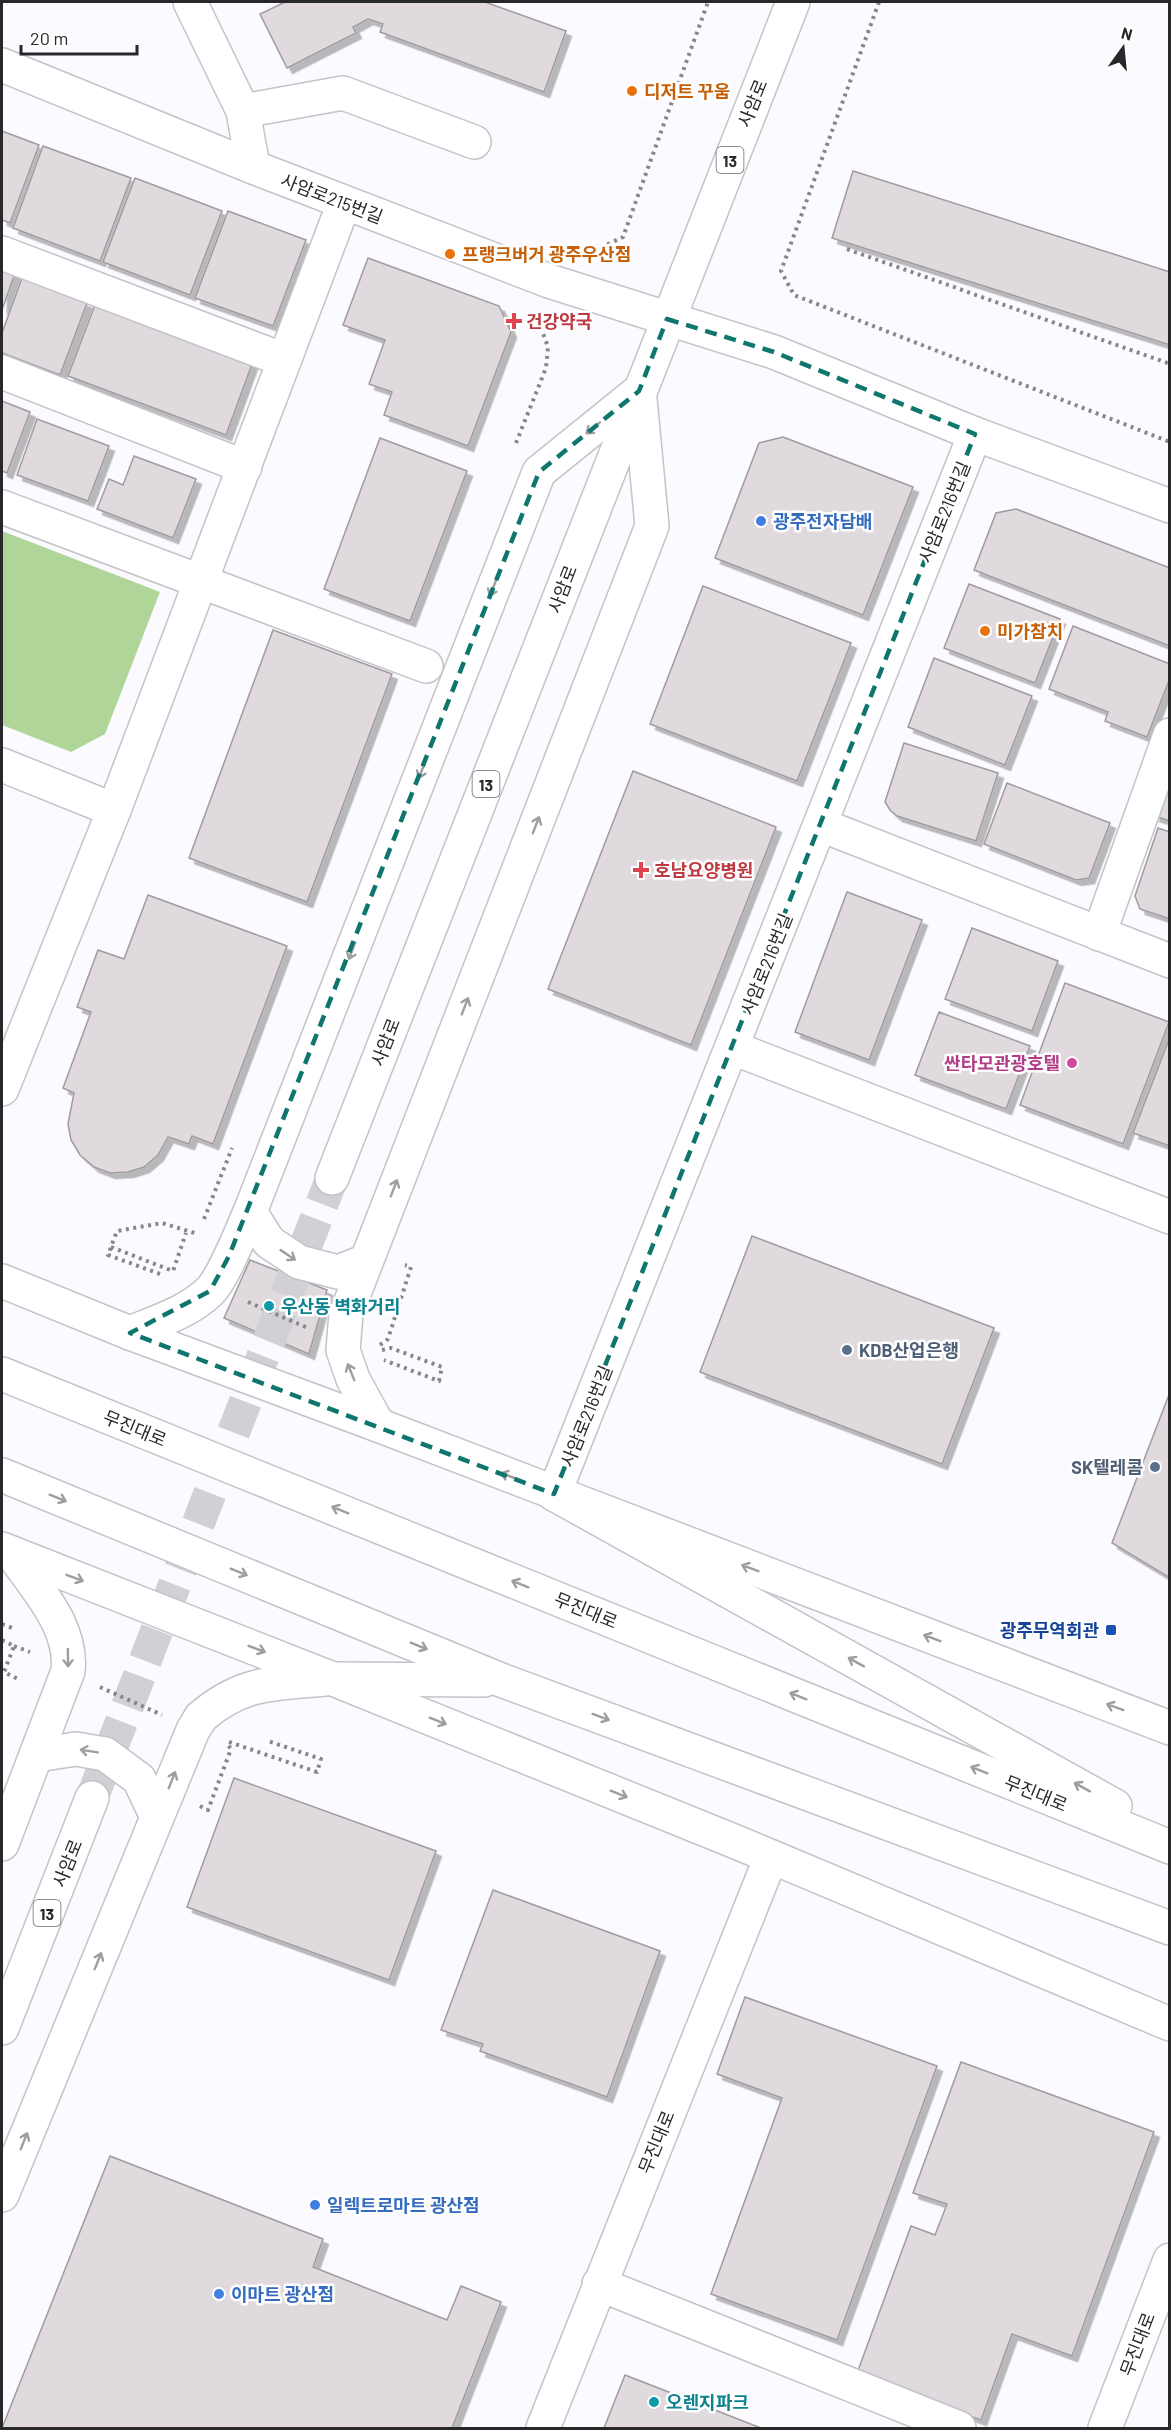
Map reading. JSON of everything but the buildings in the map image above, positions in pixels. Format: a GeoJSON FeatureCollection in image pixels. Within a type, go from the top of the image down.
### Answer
{"type":"FeatureCollection","features":[{"type":"Feature","properties":{"kind":"main road"},"geometry":{"type":"LineString","coordinates":[[190,2],[243,111],[253,167]]}},
{"type":"Feature","properties":{"kind":"main road","name":"사암로"},"geometry":{"type":"LineString","coordinates":[[332,1178],[793,2]]}},
{"type":"Feature","properties":{"kind":"main road","name":"사암로215번길"},"geometry":{"type":"LineString","coordinates":[[2,65],[344,203],[549,280],[667,319]]}},
{"type":"Feature","properties":{"kind":"main road"},"geometry":{"type":"LineString","coordinates":[[243,111],[344,93],[474,142]]}},
{"type":"Feature","properties":{"kind":"main road"},"geometry":{"type":"LineString","coordinates":[[2,1089],[114,810],[344,203]]}},
{"type":"Feature","properties":{"kind":"main road"},"geometry":{"type":"LineString","coordinates":[[2,253],[284,360]]}},
{"type":"Feature","properties":{"kind":"main road"},"geometry":{"type":"LineString","coordinates":[[667,319],[774,352],[975,434],[1170,506]]}},
{"type":"Feature","properties":{"kind":"main road"},"geometry":{"type":"LineString","coordinates":[[2,372],[245,467]]}},
{"type":"Feature","properties":{"kind":"main road"},"geometry":{"type":"LineString","coordinates":[[130,1333],[183,1310],[210,1291],[250,1212],[539,472],[639,391]]}},
{"type":"Feature","properties":{"kind":"main road"},"geometry":{"type":"LineString","coordinates":[[378,1425],[353,1379],[343,1350],[346,1314],[652,526],[639,391]]}},
{"type":"Feature","properties":{"kind":"main road","name":"사암로216번길"},"geometry":{"type":"LineString","coordinates":[[554,1494],[975,434]]}},
{"type":"Feature","properties":{"kind":"main road"},"geometry":{"type":"LineString","coordinates":[[2,507],[426,666]]}},
{"type":"Feature","properties":{"kind":"main road"},"geometry":{"type":"LineString","coordinates":[[1099,934],[1170,735]]}},
{"type":"Feature","properties":{"kind":"main road"},"geometry":{"type":"LineString","coordinates":[[2,765],[114,810]]}},
{"type":"Feature","properties":{"kind":"main road"},"geometry":{"type":"LineString","coordinates":[[821,825],[1170,961]]}},
{"type":"Feature","properties":{"kind":"main road"},"geometry":{"type":"LineString","coordinates":[[733,1048],[1170,1216]]}},
{"type":"Feature","properties":{"kind":"main road"},"geometry":{"type":"LineString","coordinates":[[250,1212],[269,1242],[299,1262],[338,1272],[366,1261]]}},
{"type":"Feature","properties":{"kind":"main road"},"geometry":{"type":"LineString","coordinates":[[2,1281],[130,1333],[378,1425],[1170,1728]]}},
{"type":"Feature","properties":{"kind":"main road","name":"무진대로"},"geometry":{"type":"LineString","coordinates":[[2,1374],[1170,1847]]}},
{"type":"Feature","properties":{"kind":"main road"},"geometry":{"type":"LineString","coordinates":[[2,1475],[501,1680],[1170,1928]]}},
{"type":"Feature","properties":{"kind":"main road"},"geometry":{"type":"LineString","coordinates":[[554,1494],[1170,1836]]}},
{"type":"Feature","properties":{"kind":"main road"},"geometry":{"type":"LineString","coordinates":[[7,1551],[333,1679],[771,1857],[1170,2024]]}},
{"type":"Feature","properties":{"kind":"main road"},"geometry":{"type":"LineString","coordinates":[[2,1844],[68,1671],[70,1654],[62,1627],[7,1551]]}},
{"type":"Feature","properties":{"kind":"main road"},"geometry":{"type":"LineString","coordinates":[[2,2195],[193,1730],[201,1717],[221,1699],[254,1685],[333,1679],[501,1680]]}},
{"type":"Feature","properties":{"kind":"main road"},"geometry":{"type":"LineString","coordinates":[[36,1755],[76,1749],[105,1754],[139,1779],[157,1817]]}},
{"type":"Feature","properties":{"kind":"main road","name":"사암로"},"geometry":{"type":"LineString","coordinates":[[2,2028],[92,1798]]}},
{"type":"Feature","properties":{"kind":"main road","name":"무진대로"},"geometry":{"type":"LineString","coordinates":[[543,2428],[771,1857]]}},
{"type":"Feature","properties":{"kind":"main road","name":"무진대로"},"geometry":{"type":"LineString","coordinates":[[1105,2428],[1170,2260]]}},
{"type":"Feature","properties":{"kind":"main road"},"geometry":{"type":"LineString","coordinates":[[599,2284],[959,2428]]}},
{"type":"Feature","properties":{"kind":"path"},"geometry":{"type":"LineString","coordinates":[[578,258],[623,237],[708,2]]}},
{"type":"Feature","properties":{"kind":"path"},"geometry":{"type":"LineString","coordinates":[[879,2],[781,271],[794,295],[1170,442]]}},
{"type":"Feature","properties":{"kind":"path"},"geometry":{"type":"LineString","coordinates":[[847,249],[1170,364]]}},
{"type":"Feature","properties":{"kind":"path"},"geometry":{"type":"LineString","coordinates":[[160,1274],[108,1255],[117,1231],[162,1223],[197,1236]]}},
{"type":"Feature","properties":{"kind":"path"},"geometry":{"type":"LineString","coordinates":[[111,1247],[174,1270],[186,1233]]}},
{"type":"Feature","properties":{"kind":"path"},"geometry":{"type":"LineString","coordinates":[[383,1359],[439,1381],[442,1366],[391,1348],[380,1348],[388,1339],[411,1268],[400,1263]]}},
{"type":"Feature","properties":{"kind":"path"},"geometry":{"type":"LineString","coordinates":[[245,1301],[313,1330]]}},
{"type":"Feature","properties":{"kind":"path"},"geometry":{"type":"LineString","coordinates":[[2,1624],[15,1629]]}},
{"type":"Feature","properties":{"kind":"path"},"geometry":{"type":"LineString","coordinates":[[2,1641],[34,1653]]}},
{"type":"Feature","properties":{"kind":"path"},"geometry":{"type":"LineString","coordinates":[[14,1646],[4,1672],[20,1680]]}},
{"type":"Feature","properties":{"kind":"path"},"geometry":{"type":"LineString","coordinates":[[92,1683],[162,1715]]}},
{"type":"Feature","properties":{"kind":"path"},"geometry":{"type":"LineString","coordinates":[[198,1804],[208,1810],[231,1749],[225,1742],[234,1742],[317,1772],[321,1759],[268,1741]]}},
{"type":"Feature","properties":{"kind":"highlighted area"},"geometry":{"type":"Polygon","coordinates":[[[667,319],[774,352],[975,434],[554,1494],[130,1333],[210,1291],[229,1256],[539,472],[639,391],[667,319]]]}},
{"type":"Feature","properties":{"kind":"green space"},"geometry":{"type":"Polygon","coordinates":[[[2,531],[160,592],[105,734],[71,752],[2,725],[2,531]]]}},
{"type":"Feature","properties":{"kind":"tunnel"},"geometry":{"type":"LineString","coordinates":[[92,1798],[332,1178]]}},
{"type":"Feature","properties":{"kind":"place","name":"디저트 꾸움"},"geometry":{"type":"Point","coordinates":[632,91]}},
{"type":"Feature","properties":{"kind":"place","name":"프랭크버거 광주우산점"},"geometry":{"type":"Point","coordinates":[450,254]}},
{"type":"Feature","properties":{"kind":"place","name":"건강약국"},"geometry":{"type":"Point","coordinates":[514,321]}},
{"type":"Feature","properties":{"kind":"place","name":"광주전자담배"},"geometry":{"type":"Point","coordinates":[761,521]}},
{"type":"Feature","properties":{"kind":"place","name":"미가참치"},"geometry":{"type":"Point","coordinates":[985,631]}},
{"type":"Feature","properties":{"kind":"place","name":"호남요양병원"},"geometry":{"type":"Point","coordinates":[641,870]}},
{"type":"Feature","properties":{"kind":"place","name":"싼타모관광호텔"},"geometry":{"type":"Point","coordinates":[1072,1063]}},
{"type":"Feature","properties":{"kind":"place","name":"우산동 벽화거리"},"geometry":{"type":"Point","coordinates":[269,1306]}},
{"type":"Feature","properties":{"kind":"place","name":"KDB산업은행"},"geometry":{"type":"Point","coordinates":[847,1350]}},
{"type":"Feature","properties":{"kind":"place","name":"SK텔레콤"},"geometry":{"type":"Point","coordinates":[1155,1467]}},
{"type":"Feature","properties":{"kind":"place","name":"광주무역회관"},"geometry":{"type":"Point","coordinates":[1111,1630]}},
{"type":"Feature","properties":{"kind":"place","name":"일렉트로마트 광산점"},"geometry":{"type":"Point","coordinates":[315,2205]}},
{"type":"Feature","properties":{"kind":"place","name":"이마트 광산점"},"geometry":{"type":"Point","coordinates":[219,2294]}},
{"type":"Feature","properties":{"kind":"place","name":"오렌지파크"},"geometry":{"type":"Point","coordinates":[654,2402]}}]}
